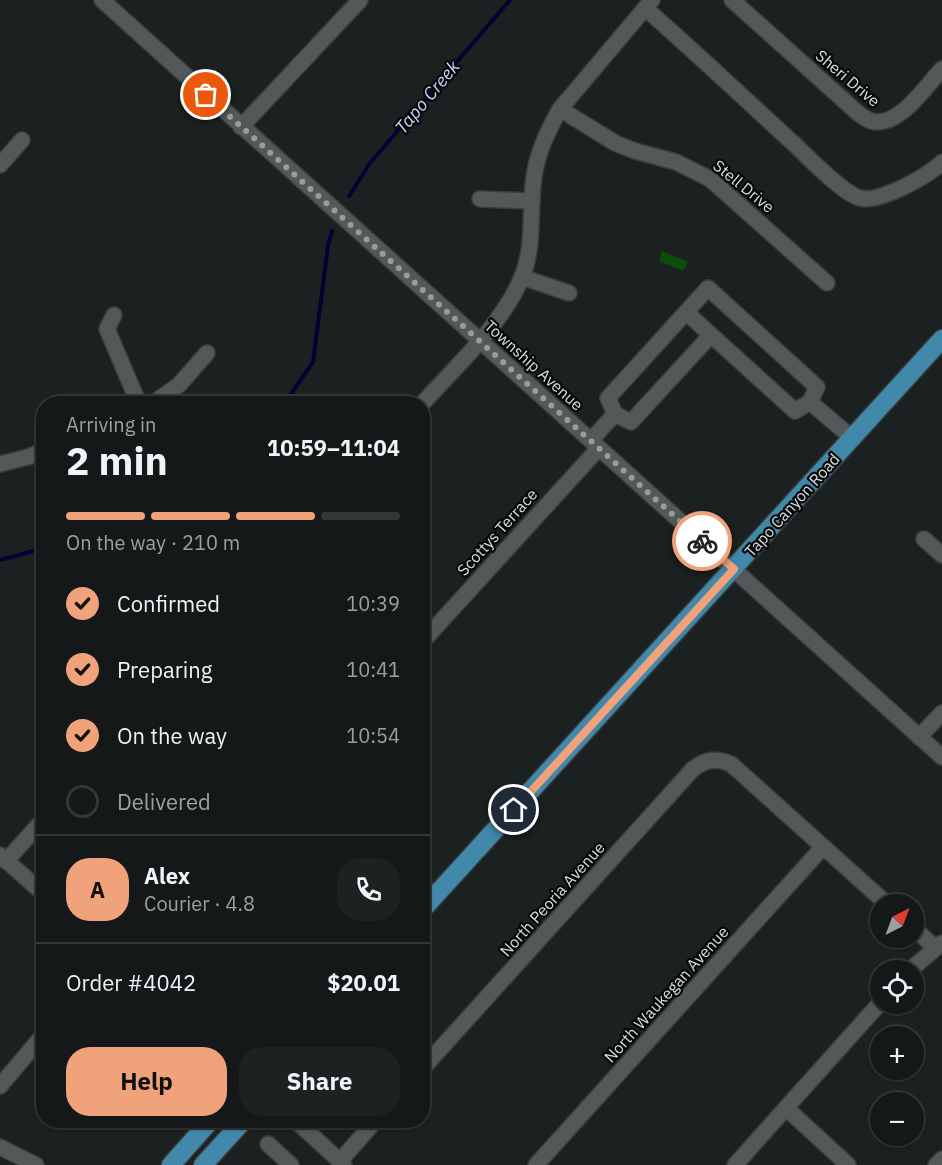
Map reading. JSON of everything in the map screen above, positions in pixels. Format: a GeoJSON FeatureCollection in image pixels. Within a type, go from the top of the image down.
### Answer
{"type":"FeatureCollection","features":[{"type":"Feature","properties":{"kind":"main road","name":"Tapo Canyon Road"},"geometry":{"type":"LineString","coordinates":[[430,894],[734,569],[942,339]]}},
{"type":"Feature","properties":{"kind":"main road"},"geometry":{"type":"LineString","coordinates":[[171,1165],[204,1128]]}},
{"type":"Feature","properties":{"kind":"main road"},"geometry":{"type":"LineString","coordinates":[[203,1165],[237,1128]]}},
{"type":"Feature","properties":{"kind":"street","name":"Township Avenue"},"geometry":{"type":"LineString","coordinates":[[102,0],[942,757]]}},
{"type":"Feature","properties":{"kind":"street","name":"Sheri Drive"},"geometry":{"type":"LineString","coordinates":[[732,0],[859,114],[872,122],[887,122],[901,114],[942,69]]}},
{"type":"Feature","properties":{"kind":"street"},"geometry":{"type":"LineString","coordinates":[[241,127],[354,2]]}},
{"type":"Feature","properties":{"kind":"street"},"geometry":{"type":"LineString","coordinates":[[429,396],[506,308],[522,277],[531,244],[534,176],[539,154],[560,109],[648,4],[848,192],[861,198],[881,196],[934,170],[942,162]]}},
{"type":"Feature","properties":{"kind":"street","name":"Stell Drive"},"geometry":{"type":"LineString","coordinates":[[560,109],[615,143],[676,162],[710,179],[827,283]]}},
{"type":"Feature","properties":{"kind":"street"},"geometry":{"type":"LineString","coordinates":[[0,165],[22,140]]}},
{"type":"Feature","properties":{"kind":"street"},"geometry":{"type":"LineString","coordinates":[[480,199],[532,201]]}},
{"type":"Feature","properties":{"kind":"street"},"geometry":{"type":"LineString","coordinates":[[522,277],[569,293]]}},
{"type":"Feature","properties":{"kind":"street"},"geometry":{"type":"LineString","coordinates":[[686,312],[711,334],[795,411],[810,402],[817,387],[708,288],[686,312],[608,398],[615,414],[631,422],[711,334]]}},
{"type":"Feature","properties":{"kind":"street"},"geometry":{"type":"LineString","coordinates":[[114,315],[107,329],[136,396]]}},
{"type":"Feature","properties":{"kind":"street"},"geometry":{"type":"LineString","coordinates":[[164,396],[179,386],[207,353]]}},
{"type":"Feature","properties":{"kind":"street"},"geometry":{"type":"LineString","coordinates":[[810,402],[852,438]]}},
{"type":"Feature","properties":{"kind":"street","name":"Scottys Terrace"},"geometry":{"type":"LineString","coordinates":[[430,633],[595,444],[615,414]]}},
{"type":"Feature","properties":{"kind":"street"},"geometry":{"type":"LineString","coordinates":[[0,464],[36,454]]}},
{"type":"Feature","properties":{"kind":"street"},"geometry":{"type":"LineString","coordinates":[[924,539],[942,555]]}},
{"type":"Feature","properties":{"kind":"street"},"geometry":{"type":"LineString","coordinates":[[920,737],[942,713]]}},
{"type":"Feature","properties":{"kind":"street","name":"North Peoria Avenue"},"geometry":{"type":"LineString","coordinates":[[430,1060],[701,762],[722,760],[731,764],[824,846]]}},
{"type":"Feature","properties":{"kind":"street"},"geometry":{"type":"LineString","coordinates":[[36,827],[3,858],[36,887]]}},
{"type":"Feature","properties":{"kind":"street"},"geometry":{"type":"LineString","coordinates":[[824,846],[876,894]]}},
{"type":"Feature","properties":{"kind":"street","name":"North Waukegan Avenue"},"geometry":{"type":"LineString","coordinates":[[536,1165],[824,846]]}},
{"type":"Feature","properties":{"kind":"street"},"geometry":{"type":"LineString","coordinates":[[921,960],[938,945],[924,935]]}},
{"type":"Feature","properties":{"kind":"street"},"geometry":{"type":"LineString","coordinates":[[735,1165],[870,1014]]}},
{"type":"Feature","properties":{"kind":"street"},"geometry":{"type":"LineString","coordinates":[[0,1086],[36,1043]]}},
{"type":"Feature","properties":{"kind":"street"},"geometry":{"type":"LineString","coordinates":[[786,1108],[848,1165]]}},
{"type":"Feature","properties":{"kind":"street"},"geometry":{"type":"LineString","coordinates":[[304,1128],[342,1163],[370,1128]]}},
{"type":"Feature","properties":{"kind":"street"},"geometry":{"type":"LineString","coordinates":[[268,1144],[291,1165]]}},
{"type":"Feature","properties":{"kind":"street"},"geometry":{"type":"LineString","coordinates":[[0,1147],[36,1165]]}},
{"type":"Feature","properties":{"kind":"street"},"geometry":{"type":"LineString","coordinates":[[936,1165],[942,1159]]}},
{"type":"Feature","properties":{"kind":"green space"},"geometry":{"type":"Polygon","coordinates":[[[662,251],[688,262],[683,271],[659,261],[662,251]]]}},
{"type":"Feature","properties":{"kind":"waterway","name":"Tapo Creek"},"geometry":{"type":"LineString","coordinates":[[349,196],[370,163],[510,0]]}},
{"type":"Feature","properties":{"kind":"waterway","name":"Tapo Creek"},"geometry":{"type":"LineString","coordinates":[[290,396],[313,362],[328,246],[332,231]]}},
{"type":"Feature","properties":{"kind":"waterway","name":"Tapo Creek"},"geometry":{"type":"LineString","coordinates":[[0,560],[36,550]]}},
{"type":"Feature","properties":{"kind":"way so far"},"geometry":{"type":"LineString","coordinates":[[206,95],[702,541]]}},
{"type":"Feature","properties":{"kind":"route"},"geometry":{"type":"LineString","coordinates":[[514,810],[734,569],[702,541]]}}]}
